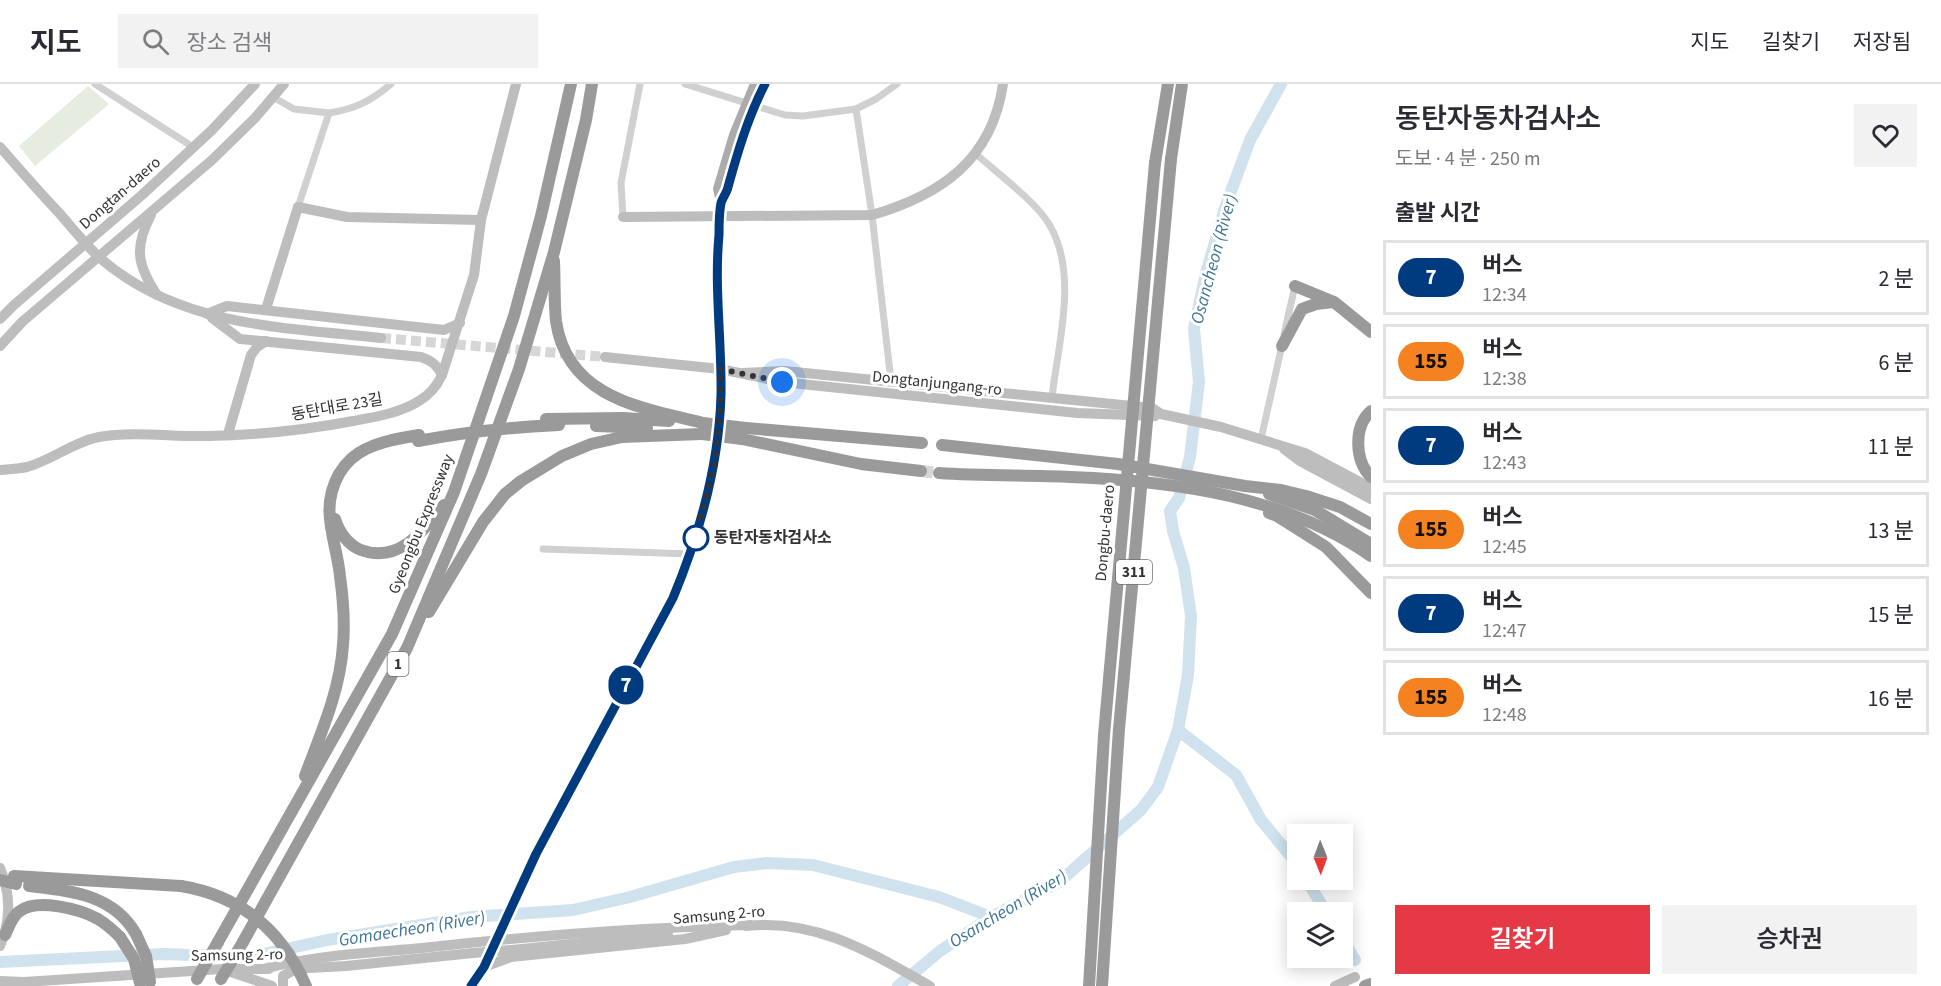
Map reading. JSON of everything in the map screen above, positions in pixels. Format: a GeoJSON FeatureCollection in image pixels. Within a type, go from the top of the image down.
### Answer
{"type":"FeatureCollection","features":[{"type":"Feature","properties":{"kind":"highway","name":"Gyeongbu Expressway"},"geometry":{"type":"LineString","coordinates":[[195,983],[392,634],[454,492],[514,316],[541,216],[571,84]]}},
{"type":"Feature","properties":{"kind":"highway","name":"Gyeongbu Expressway"},"geometry":{"type":"LineString","coordinates":[[220,978],[243,942],[407,648],[492,442],[519,369],[554,252],[586,120],[592,84]]}},
{"type":"Feature","properties":{"kind":"highway","name":"Dongbu-daero"},"geometry":{"type":"LineString","coordinates":[[1089,986],[1104,735],[1155,163],[1168,84]]}},
{"type":"Feature","properties":{"kind":"highway","name":"Dongbu-daero"},"geometry":{"type":"LineString","coordinates":[[1102,986],[1119,729],[1171,159],[1182,84]]}},
{"type":"Feature","properties":{"kind":"highway"},"geometry":{"type":"LineString","coordinates":[[554,252],[556,320],[563,347],[574,365],[594,387],[619,401],[703,429]]}},
{"type":"Feature","properties":{"kind":"highway"},"geometry":{"type":"LineString","coordinates":[[1295,286],[1334,302],[1371,332]]}},
{"type":"Feature","properties":{"kind":"highway"},"geometry":{"type":"LineString","coordinates":[[1282,346],[1302,309],[1316,304],[1334,302]]}},
{"type":"Feature","properties":{"kind":"highway"},"geometry":{"type":"LineString","coordinates":[[1371,411],[1362,424],[1358,442],[1361,462],[1371,477]]}},
{"type":"Feature","properties":{"kind":"highway"},"geometry":{"type":"LineString","coordinates":[[454,492],[426,528],[412,541],[395,551],[369,553],[356,548],[337,527],[334,516],[334,502],[338,487],[347,474],[369,456],[419,438],[503,422],[623,418],[744,434],[922,443]]}},
{"type":"Feature","properties":{"kind":"highway"},"geometry":{"type":"LineString","coordinates":[[293,810],[331,705],[340,673],[343,643],[342,597],[329,510],[330,495],[342,469],[364,450],[380,443],[503,428],[558,425],[703,429]]}},
{"type":"Feature","properties":{"kind":"highway"},"geometry":{"type":"LineString","coordinates":[[407,648],[483,522],[505,495],[521,481],[554,461],[591,444],[622,437],[703,429]]}},
{"type":"Feature","properties":{"kind":"highway"},"geometry":{"type":"LineString","coordinates":[[744,434],[861,464],[921,471]]}},
{"type":"Feature","properties":{"kind":"highway"},"geometry":{"type":"LineString","coordinates":[[942,445],[1118,464],[1230,482],[1315,510],[1371,544]]}},
{"type":"Feature","properties":{"kind":"highway"},"geometry":{"type":"LineString","coordinates":[[939,473],[1119,479],[1251,501],[1292,514],[1342,538],[1371,556]]}},
{"type":"Feature","properties":{"kind":"highway"},"geometry":{"type":"LineString","coordinates":[[1245,486],[1281,489],[1306,496],[1340,507],[1371,524]]}},
{"type":"Feature","properties":{"kind":"highway"},"geometry":{"type":"LineString","coordinates":[[1226,497],[1277,516],[1326,547],[1371,593]]}},
{"type":"Feature","properties":{"kind":"highway"},"geometry":{"type":"LineString","coordinates":[[0,873],[15,880],[92,896],[119,912],[130,924],[146,956],[145,984]]}},
{"type":"Feature","properties":{"kind":"highway"},"geometry":{"type":"LineString","coordinates":[[0,880],[181,886],[221,897],[264,924],[288,952],[306,986]]}},
{"type":"Feature","properties":{"kind":"highway"},"geometry":{"type":"LineString","coordinates":[[1,942],[19,911],[26,906],[44,904],[84,913],[106,925],[120,937],[130,950],[145,984]]}},
{"type":"Feature","properties":{"kind":"highway"},"geometry":{"type":"LineString","coordinates":[[1365,986],[1371,984]]}},
{"type":"Feature","properties":{"kind":"main road"},"geometry":{"type":"LineString","coordinates":[[720,369],[717,249],[721,202],[728,190],[755,84]]}},
{"type":"Feature","properties":{"kind":"main road"},"geometry":{"type":"LineString","coordinates":[[750,104],[765,84]]}},
{"type":"Feature","properties":{"kind":"street"},"geometry":{"type":"LineString","coordinates":[[94,84],[193,147]]}},
{"type":"Feature","properties":{"kind":"street","name":"Dongtan-daero"},"geometry":{"type":"LineString","coordinates":[[0,319],[142,195],[212,130],[255,84]]}},
{"type":"Feature","properties":{"kind":"street","name":"Dongtan-daero"},"geometry":{"type":"LineString","coordinates":[[0,346],[22,322],[235,139],[284,84]]}},
{"type":"Feature","properties":{"kind":"street"},"geometry":{"type":"LineString","coordinates":[[273,97],[294,109],[329,113],[351,110],[391,84]]}},
{"type":"Feature","properties":{"kind":"street","name":"동탄대로 23길"},"geometry":{"type":"LineString","coordinates":[[0,470],[27,466],[96,438],[125,435],[228,435],[330,426],[394,412],[417,403],[438,384],[460,323],[474,275],[481,220],[516,84]]}},
{"type":"Feature","properties":{"kind":"street"},"geometry":{"type":"LineString","coordinates":[[640,84],[621,183],[623,218],[872,215],[903,206],[931,192],[954,176],[976,154],[993,122],[1003,84]]}},
{"type":"Feature","properties":{"kind":"street"},"geometry":{"type":"LineString","coordinates":[[685,84],[784,115],[794,116],[856,109],[876,99],[897,84]]}},
{"type":"Feature","properties":{"kind":"street"},"geometry":{"type":"LineString","coordinates":[[856,109],[872,215],[891,381]]}},
{"type":"Feature","properties":{"kind":"street"},"geometry":{"type":"LineString","coordinates":[[266,309],[329,113]]}},
{"type":"Feature","properties":{"kind":"street"},"geometry":{"type":"LineString","coordinates":[[1,150],[85,243],[114,269],[159,297],[207,314],[240,322],[381,338]]}},
{"type":"Feature","properties":{"kind":"street"},"geometry":{"type":"LineString","coordinates":[[976,154],[1034,207],[1049,224],[1059,246],[1066,278],[1052,397]]}},
{"type":"Feature","properties":{"kind":"street"},"geometry":{"type":"LineString","coordinates":[[298,207],[347,217],[481,220]]}},
{"type":"Feature","properties":{"kind":"street"},"geometry":{"type":"LineString","coordinates":[[154,209],[142,232],[140,260],[148,281],[159,297]]}},
{"type":"Feature","properties":{"kind":"street"},"geometry":{"type":"LineString","coordinates":[[1262,439],[1295,286]]}},
{"type":"Feature","properties":{"kind":"street"},"geometry":{"type":"LineString","coordinates":[[207,314],[227,306],[444,330],[460,323]]}},
{"type":"Feature","properties":{"kind":"street"},"geometry":{"type":"LineString","coordinates":[[207,314],[247,345],[251,355]]}},
{"type":"Feature","properties":{"kind":"street"},"geometry":{"type":"LineString","coordinates":[[240,339],[421,357],[438,366],[442,375]]}},
{"type":"Feature","properties":{"kind":"street"},"geometry":{"type":"LineString","coordinates":[[228,435],[251,355],[266,341]]}},
{"type":"Feature","properties":{"kind":"street","name":"Dongtanjungang-ro"},"geometry":{"type":"LineString","coordinates":[[605,357],[720,369],[782,382],[1077,413],[1155,413]]}},
{"type":"Feature","properties":{"kind":"street"},"geometry":{"type":"LineString","coordinates":[[471,986],[484,967],[536,854],[673,598],[691,554],[713,471],[721,395],[720,369]]}},
{"type":"Feature","properties":{"kind":"street"},"geometry":{"type":"LineString","coordinates":[[741,373],[785,371],[891,381],[1052,397],[1155,413],[1241,433],[1305,453],[1371,488]]}},
{"type":"Feature","properties":{"kind":"street"},"geometry":{"type":"LineString","coordinates":[[1280,446],[1300,461],[1371,499]]}},
{"type":"Feature","properties":{"kind":"street"},"geometry":{"type":"LineString","coordinates":[[543,549],[691,554]]}},
{"type":"Feature","properties":{"kind":"street"},"geometry":{"type":"LineString","coordinates":[[0,868],[9,898],[1,942]]}},
{"type":"Feature","properties":{"kind":"street"},"geometry":{"type":"LineString","coordinates":[[263,969],[297,960],[498,936],[670,926],[751,925]]}},
{"type":"Feature","properties":{"kind":"street"},"geometry":{"type":"LineString","coordinates":[[484,967],[511,957],[685,939],[751,925]]}},
{"type":"Feature","properties":{"kind":"street","name":"Samsung 2-ro"},"geometry":{"type":"LineString","coordinates":[[0,981],[21,984],[220,978],[263,969],[346,966],[751,925],[788,926],[837,937],[877,956],[930,986]]}},
{"type":"Feature","properties":{"kind":"street"},"geometry":{"type":"LineString","coordinates":[[283,986],[283,976],[296,969]]}},
{"type":"Feature","properties":{"kind":"street"},"geometry":{"type":"LineString","coordinates":[[1335,986],[1355,977]]}},
{"type":"Feature","properties":{"kind":"street"},"geometry":{"type":"LineString","coordinates":[[220,978],[272,986]]}},
{"type":"Feature","properties":{"kind":"shaded area"},"geometry":{"type":"Polygon","coordinates":[[[88,86],[109,104],[35,166],[19,146],[88,86]]]}},
{"type":"Feature","properties":{"kind":"waterway","name":"Osancheon (River)"},"geometry":{"type":"LineString","coordinates":[[898,986],[940,951],[991,917],[1059,882],[1141,810],[1158,787],[1178,730],[1188,675],[1191,616],[1184,568],[1173,531],[1170,511],[1179,498],[1190,457],[1199,382],[1194,329],[1206,273],[1226,205],[1250,140],[1281,84]]}},
{"type":"Feature","properties":{"kind":"waterway"},"geometry":{"type":"LineString","coordinates":[[1178,730],[1236,775],[1261,820],[1287,852]]}},
{"type":"Feature","properties":{"kind":"waterway","name":"Gomaecheon (River)"},"geometry":{"type":"LineString","coordinates":[[0,962],[164,954],[250,957],[327,940],[472,917],[573,910],[630,897],[734,867],[767,863],[813,865],[939,897],[991,917]]}},
{"type":"Feature","properties":{"kind":"waterway"},"geometry":{"type":"LineString","coordinates":[[1313,890],[1320,902]]}},
{"type":"Feature","properties":{"kind":"tunnel"},"geometry":{"type":"LineString","coordinates":[[381,338],[605,357]]}},
{"type":"Feature","properties":{"kind":"tunnel"},"geometry":{"type":"LineString","coordinates":[[921,471],[939,473]]}},
{"type":"Feature","properties":{"kind":"bus line","name":"7"},"geometry":{"type":"LineString","coordinates":[[471,986],[484,967],[536,854],[673,598],[691,554],[713,471],[717,443],[721,395],[717,249],[721,202],[728,190],[733,167],[754,105],[765,84]]}},
{"type":"Feature","properties":{"kind":"place","name":"동탄자동차검사소"},"geometry":{"type":"Point","coordinates":[696,538]}},
{"type":"Feature","properties":{"kind":"route"},"geometry":{"type":"LineString","coordinates":[[696,538],[713,471],[717,443],[721,395],[720,369],[782,382]]}}]}
